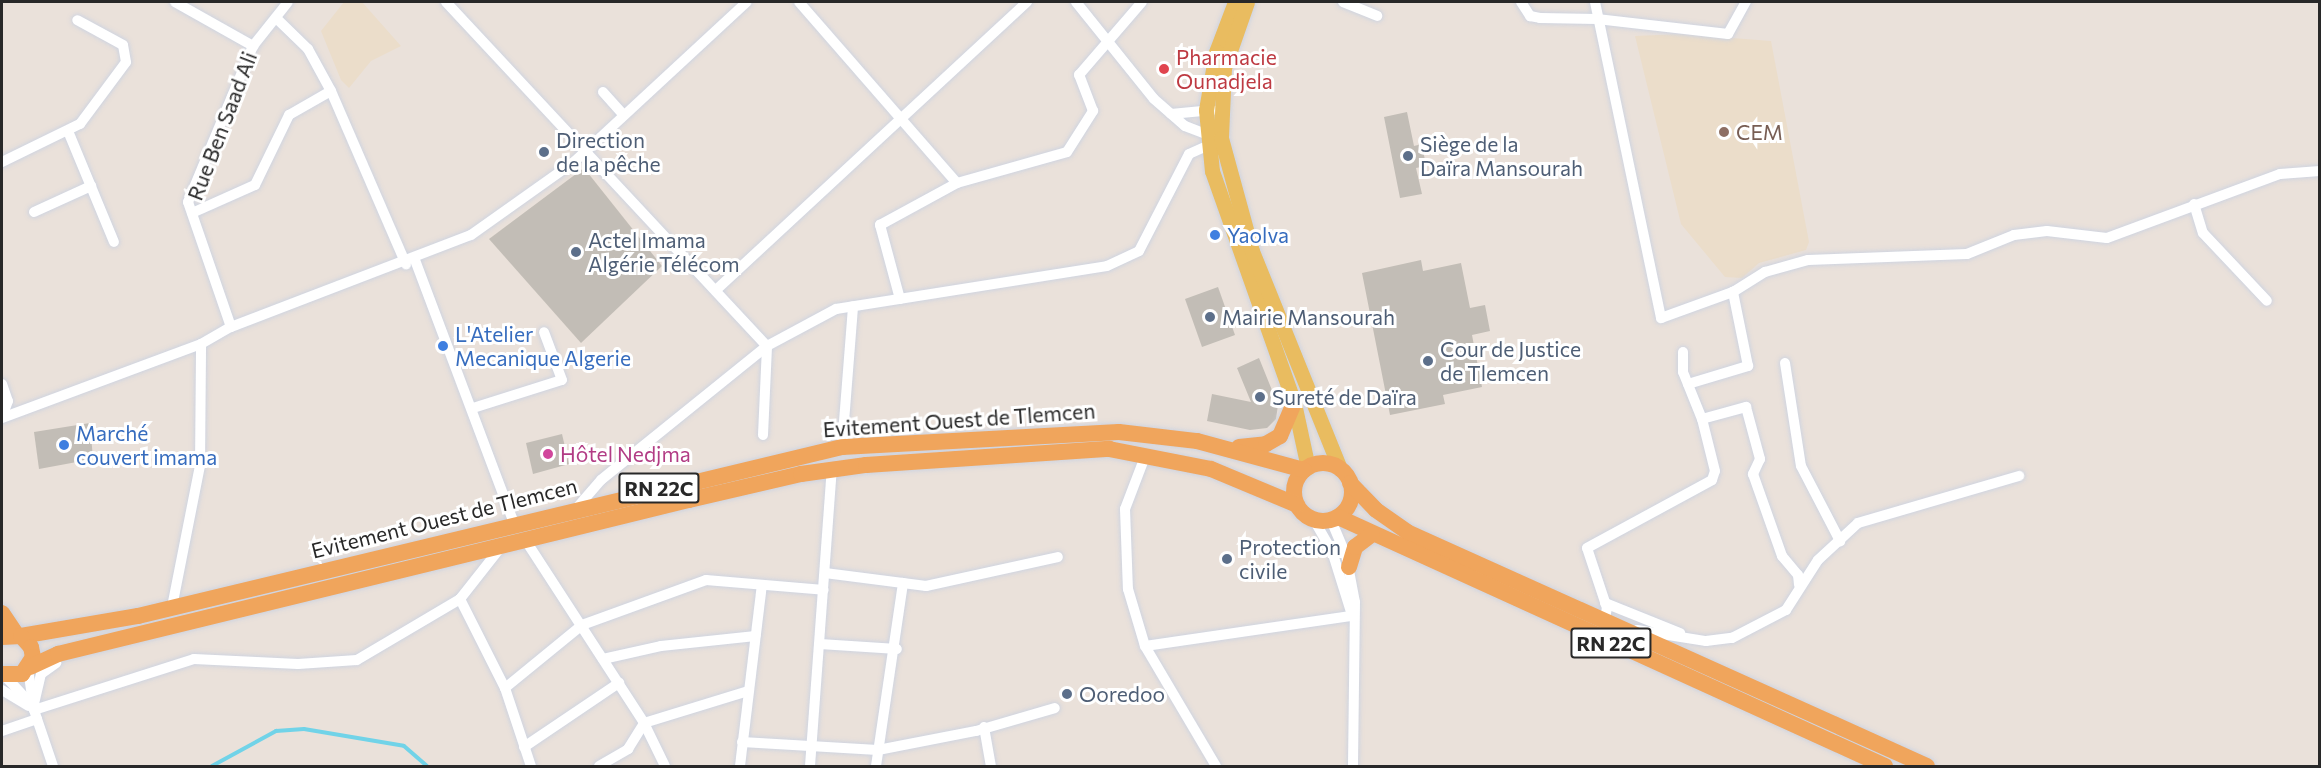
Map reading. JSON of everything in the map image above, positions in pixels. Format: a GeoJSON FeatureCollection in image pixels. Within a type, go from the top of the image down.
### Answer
{"type":"FeatureCollection","features":[{"type":"Feature","properties":{"kind":"highway"},"geometry":{"type":"LineString","coordinates":[[1226,447],[1274,441],[1285,430],[1294,403]]}},
{"type":"Feature","properties":{"kind":"highway","name":"Evitement Ouest de Tlemcen"},"geometry":{"type":"LineString","coordinates":[[13,636],[172,607],[515,526],[577,508],[842,447],[1119,432],[1226,447],[1306,469]]}},
{"type":"Feature","properties":{"kind":"highway","name":"Evitement Ouest de Tlemcen"},"geometry":{"type":"LineString","coordinates":[[2,678],[18,676],[29,668],[96,645],[832,470],[1109,449],[1146,454],[1211,469],[1297,505]]}},
{"type":"Feature","properties":{"kind":"highway"},"geometry":{"type":"LineString","coordinates":[[1324,464],[1345,476],[1352,496],[1328,519],[1297,505],[1294,490],[1306,469],[1324,464]]}},
{"type":"Feature","properties":{"kind":"highway","name":"RN 22C"},"geometry":{"type":"LineString","coordinates":[[1345,476],[1376,510],[1407,532],[1605,610],[1628,628],[1927,766]]}},
{"type":"Feature","properties":{"kind":"highway","name":"RN 22C"},"geometry":{"type":"LineString","coordinates":[[1328,519],[1372,534],[1885,766]]}},
{"type":"Feature","properties":{"kind":"highway"},"geometry":{"type":"LineString","coordinates":[[1349,567],[1355,547],[1372,534]]}},
{"type":"Feature","properties":{"kind":"highway"},"geometry":{"type":"LineString","coordinates":[[2,613],[13,636],[31,647],[29,668]]}},
{"type":"Feature","properties":{"kind":"main road"},"geometry":{"type":"LineString","coordinates":[[1235,2],[1216,52],[1213,139],[1217,194],[1294,403],[1306,469]]}},
{"type":"Feature","properties":{"kind":"main road"},"geometry":{"type":"LineString","coordinates":[[1213,110],[1226,58],[1247,2]]}},
{"type":"Feature","properties":{"kind":"main road"},"geometry":{"type":"LineString","coordinates":[[1213,139],[1252,250],[1345,476]]}},
{"type":"Feature","properties":{"kind":"street"},"geometry":{"type":"LineString","coordinates":[[175,2],[253,46]]}},
{"type":"Feature","properties":{"kind":"street","name":"Rue Ben Saad Ali"},"geometry":{"type":"LineString","coordinates":[[231,327],[188,202],[253,46],[288,2]]}},
{"type":"Feature","properties":{"kind":"street"},"geometry":{"type":"LineString","coordinates":[[446,2],[767,346],[763,435]]}},
{"type":"Feature","properties":{"kind":"street"},"geometry":{"type":"LineString","coordinates":[[2,417],[201,344],[231,327],[411,262],[471,235],[586,150],[747,2]]}},
{"type":"Feature","properties":{"kind":"street"},"geometry":{"type":"LineString","coordinates":[[799,2],[957,183]]}},
{"type":"Feature","properties":{"kind":"street"},"geometry":{"type":"LineString","coordinates":[[716,291],[1027,2]]}},
{"type":"Feature","properties":{"kind":"street"},"geometry":{"type":"LineString","coordinates":[[577,508],[601,480],[767,346],[836,309],[1107,266],[1139,251],[1189,154],[1213,139],[1171,114],[1110,39],[1076,2]]}},
{"type":"Feature","properties":{"kind":"street"},"geometry":{"type":"LineString","coordinates":[[900,298],[880,225],[957,183],[1067,152],[1093,111],[1078,75],[1142,2]]}},
{"type":"Feature","properties":{"kind":"street"},"geometry":{"type":"LineString","coordinates":[[1343,2],[1377,16]]}},
{"type":"Feature","properties":{"kind":"street"},"geometry":{"type":"LineString","coordinates":[[1521,2],[1530,16],[1597,19],[1728,34],[1743,3]]}},
{"type":"Feature","properties":{"kind":"street"},"geometry":{"type":"LineString","coordinates":[[1595,2],[1661,318],[1733,292],[1765,273],[1808,260],[1967,254],[2014,236],[2047,231],[2107,237],[2280,174],[2319,171]]}},
{"type":"Feature","properties":{"kind":"street"},"geometry":{"type":"LineString","coordinates":[[276,18],[308,49],[331,91],[411,262],[473,408],[515,526]]}},
{"type":"Feature","properties":{"kind":"street"},"geometry":{"type":"LineString","coordinates":[[2,162],[80,124],[109,88],[127,51],[77,20]]}},
{"type":"Feature","properties":{"kind":"street"},"geometry":{"type":"LineString","coordinates":[[192,213],[255,185],[289,115],[331,91]]}},
{"type":"Feature","properties":{"kind":"street"},"geometry":{"type":"LineString","coordinates":[[603,92],[624,115]]}},
{"type":"Feature","properties":{"kind":"street"},"geometry":{"type":"LineString","coordinates":[[1171,114],[1213,110]]}},
{"type":"Feature","properties":{"kind":"street"},"geometry":{"type":"LineString","coordinates":[[68,131],[114,242]]}},
{"type":"Feature","properties":{"kind":"street"},"geometry":{"type":"LineString","coordinates":[[34,212],[91,186]]}},
{"type":"Feature","properties":{"kind":"street"},"geometry":{"type":"LineString","coordinates":[[2194,204],[2203,233],[2268,301]]}},
{"type":"Feature","properties":{"kind":"street"},"geometry":{"type":"LineString","coordinates":[[1688,384],[1748,366],[1733,292]]}},
{"type":"Feature","properties":{"kind":"street"},"geometry":{"type":"LineString","coordinates":[[842,447],[853,306]]}},
{"type":"Feature","properties":{"kind":"street"},"geometry":{"type":"LineString","coordinates":[[473,408],[562,381],[544,332]]}},
{"type":"Feature","properties":{"kind":"street"},"geometry":{"type":"LineString","coordinates":[[172,607],[200,466],[201,344]]}},
{"type":"Feature","properties":{"kind":"street"},"geometry":{"type":"LineString","coordinates":[[1683,352],[1688,384],[1702,419],[1715,471],[1712,480],[1587,548],[1605,610],[1697,640]]}},
{"type":"Feature","properties":{"kind":"street"},"geometry":{"type":"LineString","coordinates":[[1785,363],[1801,466],[1840,541]]}},
{"type":"Feature","properties":{"kind":"street"},"geometry":{"type":"LineString","coordinates":[[2,384],[8,400],[2,417]]}},
{"type":"Feature","properties":{"kind":"street"},"geometry":{"type":"LineString","coordinates":[[1702,419],[1746,407],[1760,459],[1753,474],[1782,556],[1798,575],[1799,585]]}},
{"type":"Feature","properties":{"kind":"street"},"geometry":{"type":"LineString","coordinates":[[1146,454],[1125,509],[1128,589],[1145,646],[1216,766]]}},
{"type":"Feature","properties":{"kind":"street"},"geometry":{"type":"LineString","coordinates":[[810,766],[832,470]]}},
{"type":"Feature","properties":{"kind":"street"},"geometry":{"type":"LineString","coordinates":[[1628,628],[1697,640],[1732,638],[1786,610],[1799,585],[1858,523],[2019,476]]}},
{"type":"Feature","properties":{"kind":"street"},"geometry":{"type":"LineString","coordinates":[[1328,519],[1349,567],[1355,602],[1351,614]]}},
{"type":"Feature","properties":{"kind":"street"},"geometry":{"type":"LineString","coordinates":[[1328,519],[1351,614],[1353,766]]}},
{"type":"Feature","properties":{"kind":"street"},"geometry":{"type":"LineString","coordinates":[[526,542],[644,723],[665,766]]}},
{"type":"Feature","properties":{"kind":"street"},"geometry":{"type":"LineString","coordinates":[[2,730],[35,715],[194,659],[298,664],[357,660],[460,599],[501,548]]}},
{"type":"Feature","properties":{"kind":"street"},"geometry":{"type":"LineString","coordinates":[[825,573],[926,586],[1058,557]]}},
{"type":"Feature","properties":{"kind":"street"},"geometry":{"type":"LineString","coordinates":[[505,688],[582,625],[706,580],[824,590]]}},
{"type":"Feature","properties":{"kind":"street"},"geometry":{"type":"LineString","coordinates":[[876,766],[897,649],[903,583]]}},
{"type":"Feature","properties":{"kind":"street"},"geometry":{"type":"LineString","coordinates":[[740,766],[762,585]]}},
{"type":"Feature","properties":{"kind":"street"},"geometry":{"type":"LineString","coordinates":[[460,599],[505,688],[531,766]]}},
{"type":"Feature","properties":{"kind":"street"},"geometry":{"type":"LineString","coordinates":[[1145,646],[1351,614]]}},
{"type":"Feature","properties":{"kind":"street"},"geometry":{"type":"LineString","coordinates":[[603,659],[661,646],[755,636]]}},
{"type":"Feature","properties":{"kind":"street"},"geometry":{"type":"LineString","coordinates":[[820,644],[897,649]]}},
{"type":"Feature","properties":{"kind":"street"},"geometry":{"type":"LineString","coordinates":[[35,715],[45,668],[82,656],[96,645]]}},
{"type":"Feature","properties":{"kind":"street"},"geometry":{"type":"LineString","coordinates":[[29,668],[35,715],[53,766]]}},
{"type":"Feature","properties":{"kind":"street"},"geometry":{"type":"LineString","coordinates":[[2,678],[35,715]]}},
{"type":"Feature","properties":{"kind":"street"},"geometry":{"type":"LineString","coordinates":[[524,747],[619,684]]}},
{"type":"Feature","properties":{"kind":"street"},"geometry":{"type":"LineString","coordinates":[[599,766],[628,749],[644,723],[748,691]]}},
{"type":"Feature","properties":{"kind":"street"},"geometry":{"type":"LineString","coordinates":[[742,742],[878,750],[984,727],[1055,708]]}},
{"type":"Feature","properties":{"kind":"street"},"geometry":{"type":"LineString","coordinates":[[984,727],[991,766]]}},
{"type":"Feature","properties":{"kind":"shaded area"},"geometry":{"type":"Polygon","coordinates":[[[344,2],[362,2],[401,46],[371,61],[349,88],[341,80],[321,31],[344,2]]]}},
{"type":"Feature","properties":{"kind":"shaded area","name":"CEM"},"geometry":{"type":"Polygon","coordinates":[[[1681,34],[1771,41],[1809,242],[1806,250],[1759,263],[1742,278],[1725,277],[1681,224],[1635,36],[1681,34]]]}},
{"type":"Feature","properties":{"kind":"building","name":"Siège de la Daïra Mansourah"},"geometry":{"type":"Polygon","coordinates":[[[1407,112],[1414,146],[1422,144],[1426,166],[1416,168],[1422,194],[1400,198],[1384,117],[1407,112]]]}},
{"type":"Feature","properties":{"kind":"building","name":"Actel Imama Algérie Télécom"},"geometry":{"type":"Polygon","coordinates":[[[584,168],[662,266],[581,343],[489,239],[584,168]]]}},
{"type":"Feature","properties":{"kind":"building","name":"Cour de Justice de Tlemcen"},"geometry":{"type":"Polygon","coordinates":[[[1421,260],[1423,271],[1461,263],[1470,308],[1485,305],[1490,331],[1472,335],[1482,387],[1443,395],[1445,404],[1390,415],[1362,273],[1421,260]]]}},
{"type":"Feature","properties":{"kind":"building","name":"Mairie Mansourah"},"geometry":{"type":"Polygon","coordinates":[[[1218,287],[1235,335],[1202,347],[1185,299],[1218,287]]]}},
{"type":"Feature","properties":{"kind":"building","name":"Sureté de Daïra"},"geometry":{"type":"Polygon","coordinates":[[[1259,358],[1278,405],[1276,419],[1267,428],[1250,430],[1207,421],[1212,394],[1251,402],[1237,368],[1259,358]]]}},
{"type":"Feature","properties":{"kind":"building","name":"Marché couvert imama"},"geometry":{"type":"Polygon","coordinates":[[[90,423],[93,459],[39,469],[34,432],[90,423]]]}},
{"type":"Feature","properties":{"kind":"building","name":"Hôtel Nedjma"},"geometry":{"type":"Polygon","coordinates":[[[562,434],[569,464],[533,474],[526,443],[562,434]]]}},
{"type":"Feature","properties":{"kind":"waterway"},"geometry":{"type":"LineString","coordinates":[[212,766],[276,731],[304,729],[404,746],[427,766]]}},
{"type":"Feature","properties":{"kind":"place","name":"Pharmacie Ounadjela"},"geometry":{"type":"Point","coordinates":[1164,69]}},
{"type":"Feature","properties":{"kind":"place","name":"CEM"},"geometry":{"type":"Point","coordinates":[1724,132]}},
{"type":"Feature","properties":{"kind":"place","name":"Direction de la pêche"},"geometry":{"type":"Point","coordinates":[544,152]}},
{"type":"Feature","properties":{"kind":"place","name":"Siège de la Daïra Mansourah"},"geometry":{"type":"Point","coordinates":[1408,156]}},
{"type":"Feature","properties":{"kind":"place","name":"Yaolva"},"geometry":{"type":"Point","coordinates":[1215,235]}},
{"type":"Feature","properties":{"kind":"place","name":"Actel Imama Algérie Télécom"},"geometry":{"type":"Point","coordinates":[576,252]}},
{"type":"Feature","properties":{"kind":"place","name":"Mairie Mansourah"},"geometry":{"type":"Point","coordinates":[1210,317]}},
{"type":"Feature","properties":{"kind":"place","name":"L'Atelier Mecanique Algerie"},"geometry":{"type":"Point","coordinates":[443,346]}},
{"type":"Feature","properties":{"kind":"place","name":"Cour de Justice de Tlemcen"},"geometry":{"type":"Point","coordinates":[1428,361]}},
{"type":"Feature","properties":{"kind":"place","name":"Sureté de Daïra"},"geometry":{"type":"Point","coordinates":[1260,397]}},
{"type":"Feature","properties":{"kind":"place","name":"Marché couvert imama"},"geometry":{"type":"Point","coordinates":[64,445]}},
{"type":"Feature","properties":{"kind":"place","name":"Hôtel Nedjma"},"geometry":{"type":"Point","coordinates":[548,454]}},
{"type":"Feature","properties":{"kind":"place","name":"Protection civile"},"geometry":{"type":"Point","coordinates":[1227,559]}},
{"type":"Feature","properties":{"kind":"place","name":"Ooredoo"},"geometry":{"type":"Point","coordinates":[1067,694]}}]}
